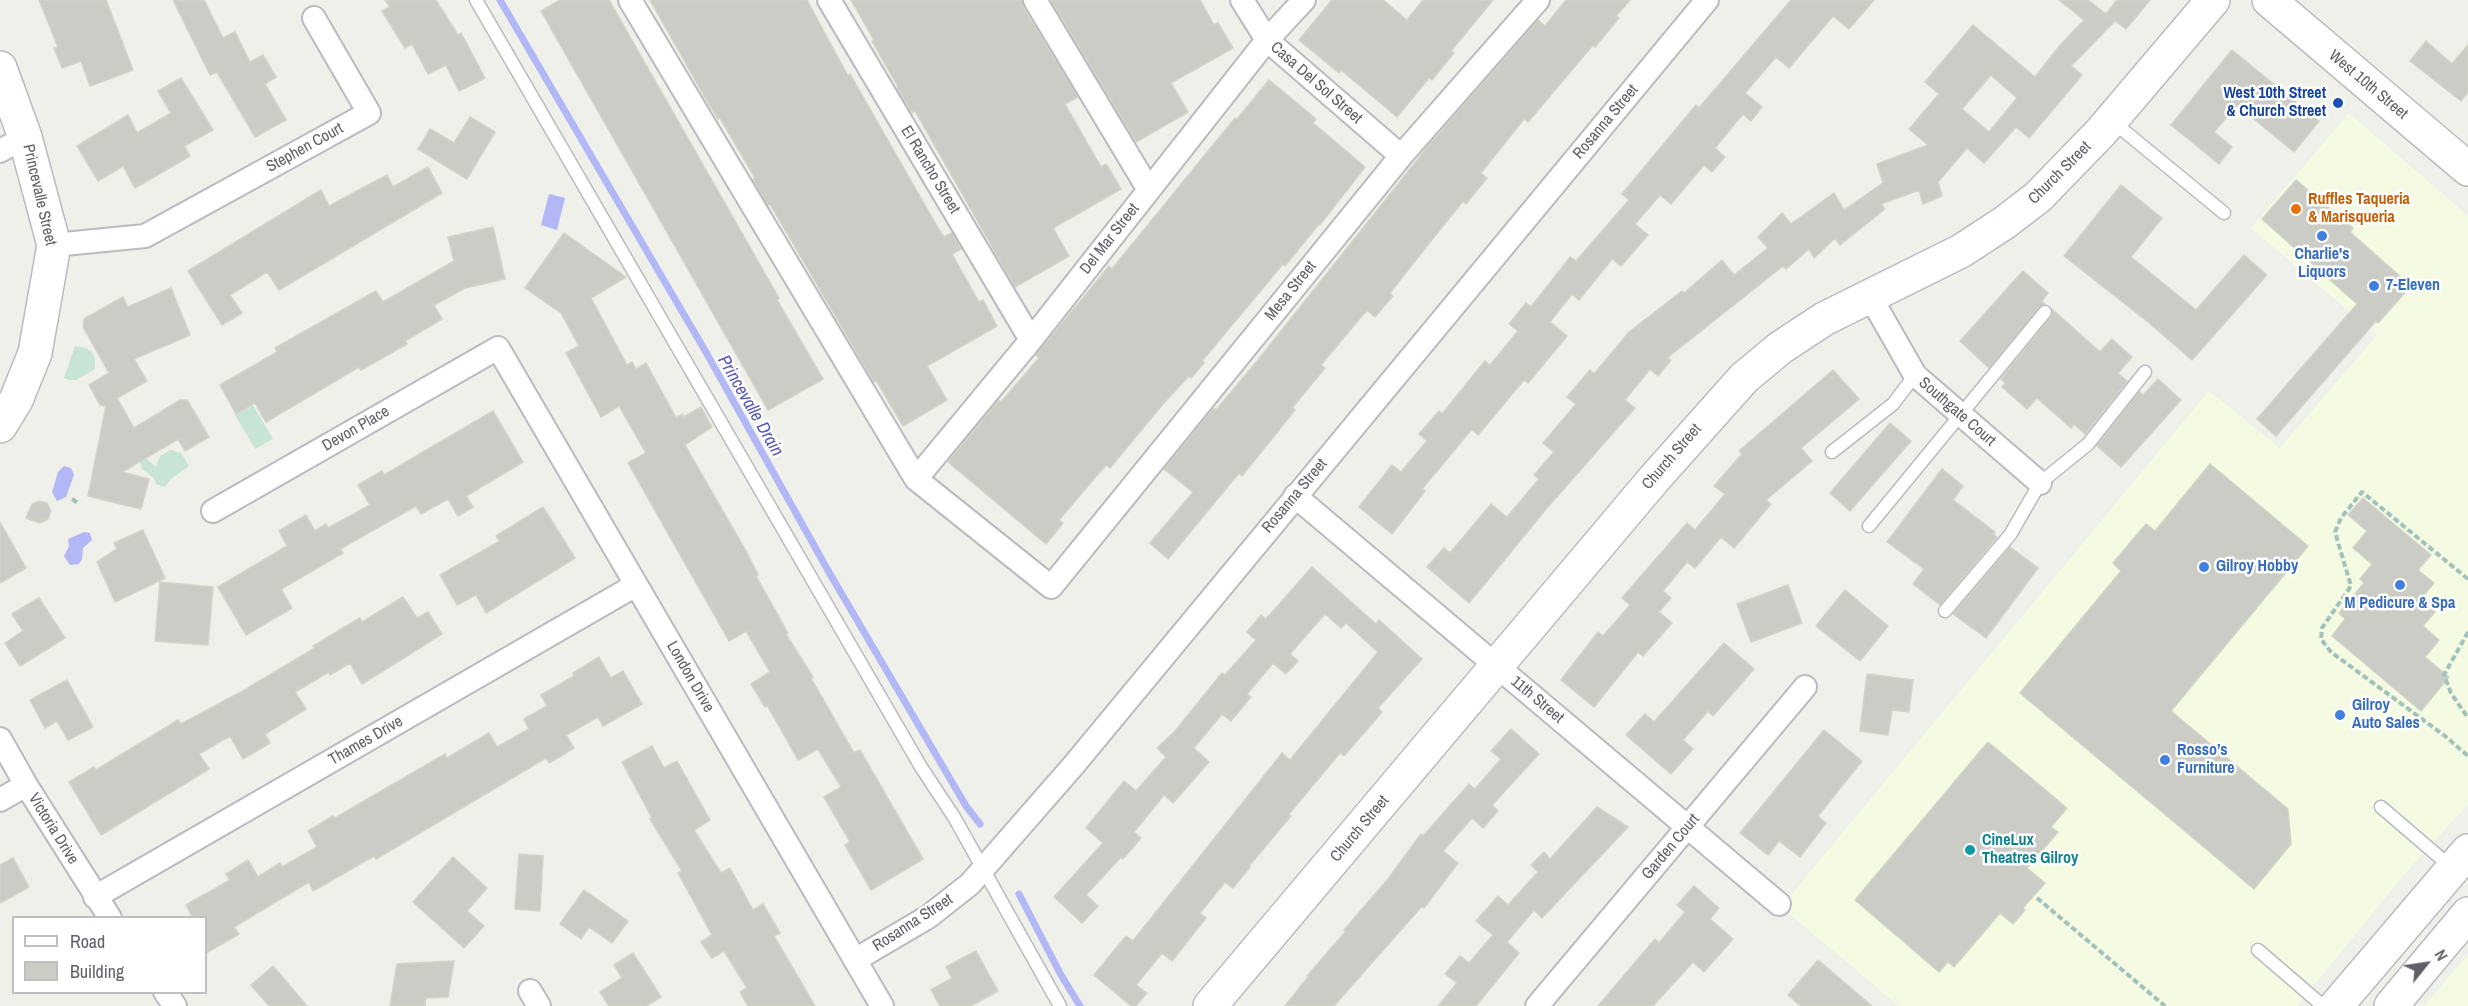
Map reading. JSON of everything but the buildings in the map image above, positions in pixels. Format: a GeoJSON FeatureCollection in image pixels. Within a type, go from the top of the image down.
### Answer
{"type":"FeatureCollection","features":[{"type":"Feature","properties":{"kind":"street"},"geometry":{"type":"LineString","coordinates":[[630,0],[916,479]]}},
{"type":"Feature","properties":{"kind":"street","name":"El Rancho Street"},"geometry":{"type":"LineString","coordinates":[[829,0],[1031,340]]}},
{"type":"Feature","properties":{"kind":"street"},"geometry":{"type":"LineString","coordinates":[[1035,0],[1149,190]]}},
{"type":"Feature","properties":{"kind":"street","name":"Casa Del Sol Street"},"geometry":{"type":"LineString","coordinates":[[1242,0],[1267,40],[1401,156]]}},
{"type":"Feature","properties":{"kind":"street","name":"Del Mar Street"},"geometry":{"type":"LineString","coordinates":[[916,479],[1031,340],[1267,40],[1304,0]]}},
{"type":"Feature","properties":{"kind":"street","name":"Mesa Street"},"geometry":{"type":"LineString","coordinates":[[916,479],[1051,587],[1401,156],[1538,0]]}},
{"type":"Feature","properties":{"kind":"street","name":"Rosanna Street"},"geometry":{"type":"LineString","coordinates":[[855,960],[928,917],[970,884],[1073,766],[1707,0]]}},
{"type":"Feature","properties":{"kind":"street","name":"Church Street"},"geometry":{"type":"LineString","coordinates":[[1210,1006],[1675,453],[1744,378],[1780,348],[1824,319],[1871,298],[1961,251],[2004,224],[2038,197],[2111,120],[2213,0]]}},
{"type":"Feature","properties":{"kind":"street","name":"West 10th Street"},"geometry":{"type":"LineString","coordinates":[[2269,0],[2468,169]]}},
{"type":"Feature","properties":{"kind":"street","name":"Stephen Court"},"geometry":{"type":"LineString","coordinates":[[54,245],[145,236],[369,113],[315,18]]}},
{"type":"Feature","properties":{"kind":"street","name":"Princevalle Street"},"geometry":{"type":"LineString","coordinates":[[0,68],[13,144],[54,245],[35,353],[16,400],[0,426]]}},
{"type":"Feature","properties":{"kind":"street","name":"Southgate Court"},"geometry":{"type":"LineString","coordinates":[[1871,298],[1915,375],[2040,483]]}},
{"type":"Feature","properties":{"kind":"street","name":"Devon Place"},"geometry":{"type":"LineString","coordinates":[[213,511],[498,348]]}},
{"type":"Feature","properties":{"kind":"street","name":"London Drive"},"geometry":{"type":"LineString","coordinates":[[498,348],[882,1006]]}},
{"type":"Feature","properties":{"kind":"street","name":"11th Street"},"geometry":{"type":"LineString","coordinates":[[1295,496],[1779,904]]}},
{"type":"Feature","properties":{"kind":"street","name":"Thames Drive"},"geometry":{"type":"LineString","coordinates":[[95,897],[636,585]]}},
{"type":"Feature","properties":{"kind":"street","name":"Garden Court"},"geometry":{"type":"LineString","coordinates":[[1537,1006],[1805,687]]}},
{"type":"Feature","properties":{"kind":"street","name":"Victoria Drive"},"geometry":{"type":"LineString","coordinates":[[0,739],[26,785],[109,916]]}},
{"type":"Feature","properties":{"kind":"street"},"geometry":{"type":"LineString","coordinates":[[0,800],[26,785]]}},
{"type":"Feature","properties":{"kind":"street"},"geometry":{"type":"LineString","coordinates":[[2336,1006],[2460,860]]}},
{"type":"Feature","properties":{"kind":"street"},"geometry":{"type":"LineString","coordinates":[[2391,1006],[2468,914]]}},
{"type":"Feature","properties":{"kind":"street"},"geometry":{"type":"LineString","coordinates":[[166,994],[175,1006]]}},
{"type":"Feature","properties":{"kind":"lane"},"geometry":{"type":"LineString","coordinates":[[476,0],[921,767],[954,817],[1060,1006]]}},
{"type":"Feature","properties":{"kind":"lane"},"geometry":{"type":"LineString","coordinates":[[2111,120],[2224,213]]}},
{"type":"Feature","properties":{"kind":"lane"},"geometry":{"type":"LineString","coordinates":[[1869,526],[2045,312]]}},
{"type":"Feature","properties":{"kind":"lane"},"geometry":{"type":"LineString","coordinates":[[1945,611],[2010,536],[2040,483],[2088,444],[2145,372]]}},
{"type":"Feature","properties":{"kind":"lane"},"geometry":{"type":"LineString","coordinates":[[1832,452],[1893,404],[1915,375]]}},
{"type":"Feature","properties":{"kind":"lane"},"geometry":{"type":"LineString","coordinates":[[2381,807],[2460,860]]}},
{"type":"Feature","properties":{"kind":"lane"},"geometry":{"type":"LineString","coordinates":[[2258,950],[2323,1006]]}},
{"type":"Feature","properties":{"kind":"path"},"geometry":{"type":"LineString","coordinates":[[2468,579],[2362,492],[2341,518],[2335,532],[2350,586],[2322,628],[2320,639],[2331,652],[2445,736],[2468,756]]}},
{"type":"Feature","properties":{"kind":"path"},"geometry":{"type":"LineString","coordinates":[[72,499],[78,503]]}},
{"type":"Feature","properties":{"kind":"path"},"geometry":{"type":"LineString","coordinates":[[2468,632],[2444,675],[2451,693],[2468,718]]}},
{"type":"Feature","properties":{"kind":"path"},"geometry":{"type":"LineString","coordinates":[[2037,898],[2165,1006]]}},
{"type":"Feature","properties":{"kind":"shaded area"},"geometry":{"type":"Polygon","coordinates":[[[2349,113],[2468,216],[2468,804],[2402,877],[2297,1006],[1899,1006],[1781,907],[2209,391],[2280,448],[2377,335],[2251,228],[2349,113]]]}},
{"type":"Feature","properties":{"kind":"shaded area"},"geometry":{"type":"Polygon","coordinates":[[[75,346],[92,352],[95,369],[76,380],[69,380],[64,378],[75,346]]]}},
{"type":"Feature","properties":{"kind":"shaded area"},"geometry":{"type":"Polygon","coordinates":[[[253,405],[273,439],[255,449],[235,415],[253,405]]]}},
{"type":"Feature","properties":{"kind":"shaded area"},"geometry":{"type":"Polygon","coordinates":[[[170,450],[181,453],[189,466],[171,479],[165,487],[156,484],[154,478],[142,469],[139,456],[142,455],[156,467],[160,456],[170,450]]]}},
{"type":"Feature","properties":{"kind":"shaded area"},"geometry":{"type":"Polygon","coordinates":[[[2468,955],[2468,1006],[2424,1006],[2468,955]]]}},
{"type":"Feature","properties":{"kind":"water"},"geometry":{"type":"Polygon","coordinates":[[[549,194],[565,198],[557,230],[541,225],[549,194]]]}},
{"type":"Feature","properties":{"kind":"water"},"geometry":{"type":"Polygon","coordinates":[[[64,466],[71,468],[74,475],[66,497],[57,501],[52,492],[58,472],[64,466]]]}},
{"type":"Feature","properties":{"kind":"water"},"geometry":{"type":"Polygon","coordinates":[[[84,532],[90,533],[92,540],[83,548],[79,564],[70,565],[64,556],[69,546],[68,539],[84,532]]]}},
{"type":"Feature","properties":{"kind":"waterway","name":"Princevalle Drain"},"geometry":{"type":"LineString","coordinates":[[500,0],[707,354],[830,574],[966,806],[980,824]]}},
{"type":"Feature","properties":{"kind":"waterway","name":"Princevalle Drain"},"geometry":{"type":"LineString","coordinates":[[1019,894],[1061,975],[1080,1006]]}},
{"type":"Feature","properties":{"kind":"place","name":"West 10th Street & Church Street"},"geometry":{"type":"Point","coordinates":[2338,103]}},
{"type":"Feature","properties":{"kind":"place","name":"Ruffles Taqueria & Marisqueria"},"geometry":{"type":"Point","coordinates":[2296,209]}},
{"type":"Feature","properties":{"kind":"place","name":"Charlie's Liquors"},"geometry":{"type":"Point","coordinates":[2322,236]}},
{"type":"Feature","properties":{"kind":"place","name":"7-Eleven"},"geometry":{"type":"Point","coordinates":[2374,286]}},
{"type":"Feature","properties":{"kind":"place","name":"Gilroy Hobby"},"geometry":{"type":"Point","coordinates":[2204,567]}},
{"type":"Feature","properties":{"kind":"place","name":"M Pedicure & Spa"},"geometry":{"type":"Point","coordinates":[2400,585]}},
{"type":"Feature","properties":{"kind":"place","name":"Gilroy Auto Sales"},"geometry":{"type":"Point","coordinates":[2340,715]}},
{"type":"Feature","properties":{"kind":"place","name":"Rosso’s Furniture"},"geometry":{"type":"Point","coordinates":[2165,760]}},
{"type":"Feature","properties":{"kind":"place","name":"CineLux Theatres Gilroy"},"geometry":{"type":"Point","coordinates":[1970,850]}}]}
